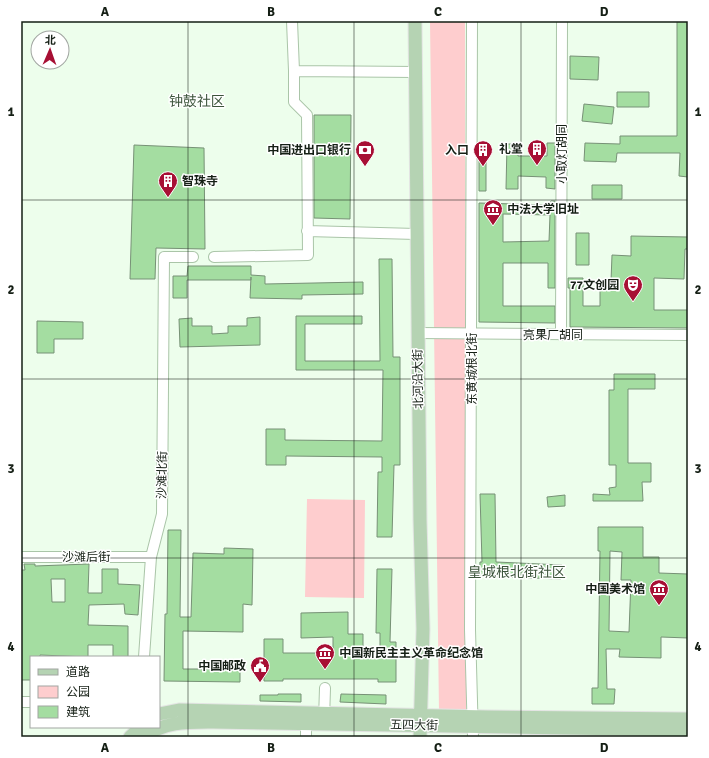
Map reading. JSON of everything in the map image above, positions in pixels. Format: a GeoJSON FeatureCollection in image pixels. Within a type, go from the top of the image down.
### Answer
{"type":"FeatureCollection","features":[{"type":"Feature","properties":{"kind":"main road","name":"北河沿大街"},"geometry":{"type":"LineString","coordinates":[[415,21],[416,234],[423,630],[420,726]]}},
{"type":"Feature","properties":{"kind":"main road","name":"五四大街"},"geometry":{"type":"LineString","coordinates":[[160,714],[179,710],[324,718],[420,726],[688,730]]}},
{"type":"Feature","properties":{"kind":"main road","name":"五四大街"},"geometry":{"type":"LineString","coordinates":[[130,737],[172,724],[188,722],[306,723],[324,718]]}},
{"type":"Feature","properties":{"kind":"main road","name":"五四大街"},"geometry":{"type":"LineString","coordinates":[[420,726],[472,727],[688,719]]}},
{"type":"Feature","properties":{"kind":"street"},"geometry":{"type":"LineString","coordinates":[[214,257],[308,255],[307,115],[294,102],[292,21]]}},
{"type":"Feature","properties":{"kind":"street","name":"东黄城根北街"},"geometry":{"type":"LineString","coordinates":[[472,21],[470,630],[472,727]]}},
{"type":"Feature","properties":{"kind":"street","name":"小取灯胡同"},"geometry":{"type":"LineString","coordinates":[[561,335],[562,21]]}},
{"type":"Feature","properties":{"kind":"street"},"geometry":{"type":"LineString","coordinates":[[294,71],[416,72]]}},
{"type":"Feature","properties":{"kind":"street"},"geometry":{"type":"LineString","coordinates":[[307,231],[416,234]]}},
{"type":"Feature","properties":{"kind":"street","name":"沙滩北街"},"geometry":{"type":"LineString","coordinates":[[144,656],[151,557],[162,514],[164,257],[193,257]]}},
{"type":"Feature","properties":{"kind":"street","name":"亮果厂胡同"},"geometry":{"type":"LineString","coordinates":[[418,333],[472,335],[688,335]]}},
{"type":"Feature","properties":{"kind":"street","name":"沙滩后街"},"geometry":{"type":"LineString","coordinates":[[21,557],[151,557]]}},
{"type":"Feature","properties":{"kind":"street"},"geometry":{"type":"LineString","coordinates":[[324,688],[324,718]]}},
{"type":"Feature","properties":{"kind":"street"},"geometry":{"type":"LineString","coordinates":[[306,723],[306,737]]}},
{"type":"Feature","properties":{"kind":"green space"},"geometry":{"type":"Polygon","coordinates":[[[430,21],[465,21],[466,711],[439,711],[430,21]]]}},
{"type":"Feature","properties":{"kind":"green space"},"geometry":{"type":"Polygon","coordinates":[[[307,499],[365,500],[364,598],[305,597],[307,499]]]}},
{"type":"Feature","properties":{"kind":"building"},"geometry":{"type":"Polygon","coordinates":[[[677,21],[688,21],[688,177],[679,176],[680,153],[617,153],[616,162],[584,161],[585,143],[620,144],[620,136],[677,136],[677,21]]]}},
{"type":"Feature","properties":{"kind":"building"},"geometry":{"type":"Polygon","coordinates":[[[570,56],[599,57],[598,80],[570,79],[570,56]]]}},
{"type":"Feature","properties":{"kind":"building"},"geometry":{"type":"Polygon","coordinates":[[[617,92],[649,92],[649,107],[617,107],[617,92]]]}},
{"type":"Feature","properties":{"kind":"building"},"geometry":{"type":"Polygon","coordinates":[[[584,104],[614,107],[612,124],[582,121],[584,104]]]}},
{"type":"Feature","properties":{"kind":"building"},"geometry":{"type":"Polygon","coordinates":[[[314,115],[351,115],[350,219],[314,218],[314,115]]]}},
{"type":"Feature","properties":{"kind":"building","name":"入口"},"geometry":{"type":"Polygon","coordinates":[[[479,143],[486,143],[486,191],[479,191],[479,143]]]}},
{"type":"Feature","properties":{"kind":"building","name":"礼堂"},"geometry":{"type":"Polygon","coordinates":[[[547,143],[555,143],[555,189],[546,188],[546,177],[518,176],[518,189],[506,189],[507,144],[518,144],[518,156],[547,156],[547,143]]]}},
{"type":"Feature","properties":{"kind":"building","name":"智珠寺"},"geometry":{"type":"Polygon","coordinates":[[[134,145],[204,148],[205,249],[156,248],[155,279],[130,279],[134,145]]]}},
{"type":"Feature","properties":{"kind":"building"},"geometry":{"type":"Polygon","coordinates":[[[592,185],[622,185],[622,199],[592,199],[592,185]]]}},
{"type":"Feature","properties":{"kind":"building"},"geometry":{"type":"Polygon","coordinates":[[[551,201],[555,201],[555,288],[548,288],[548,263],[503,263],[503,306],[555,306],[555,323],[479,322],[479,203],[550,205],[551,201]],[[503,214],[503,242],[549,241],[550,215],[503,214]]]}},
{"type":"Feature","properties":{"kind":"building"},"geometry":{"type":"Polygon","coordinates":[[[576,233],[589,233],[589,265],[576,265],[576,233]]]}},
{"type":"Feature","properties":{"kind":"building"},"geometry":{"type":"Polygon","coordinates":[[[631,236],[688,237],[688,249],[685,249],[684,279],[654,278],[654,310],[688,310],[688,328],[570,327],[570,288],[568,288],[568,278],[583,278],[583,306],[600,306],[600,281],[611,281],[612,255],[631,256],[631,236]]]}},
{"type":"Feature","properties":{"kind":"building"},"geometry":{"type":"Polygon","coordinates":[[[379,259],[392,259],[393,357],[400,357],[400,465],[394,465],[392,537],[377,537],[378,472],[382,472],[382,457],[286,456],[286,465],[266,465],[266,429],[285,429],[285,440],[382,441],[383,370],[296,370],[296,316],[362,316],[362,324],[305,324],[305,361],[380,361],[379,259]]]}},
{"type":"Feature","properties":{"kind":"building"},"geometry":{"type":"Polygon","coordinates":[[[188,266],[251,266],[251,275],[265,276],[265,284],[363,282],[363,294],[302,295],[302,299],[250,298],[251,280],[187,280],[187,298],[173,298],[173,276],[187,276],[188,266]]]}},
{"type":"Feature","properties":{"kind":"building"},"geometry":{"type":"Polygon","coordinates":[[[260,317],[260,345],[180,347],[179,319],[192,318],[192,326],[212,326],[212,334],[228,333],[228,326],[247,326],[247,318],[260,317]]]}},
{"type":"Feature","properties":{"kind":"building"},"geometry":{"type":"Polygon","coordinates":[[[37,321],[83,322],[83,339],[54,339],[54,353],[37,353],[37,321]]]}},
{"type":"Feature","properties":{"kind":"building"},"geometry":{"type":"Polygon","coordinates":[[[614,374],[655,374],[655,389],[628,389],[628,463],[651,463],[651,482],[642,482],[643,501],[593,501],[593,494],[610,495],[609,488],[616,487],[616,465],[609,465],[609,390],[614,390],[614,374]]]}},
{"type":"Feature","properties":{"kind":"building"},"geometry":{"type":"Polygon","coordinates":[[[480,494],[495,494],[496,562],[562,565],[561,579],[479,576],[480,562],[482,562],[480,494]]]}},
{"type":"Feature","properties":{"kind":"building"},"geometry":{"type":"Polygon","coordinates":[[[565,495],[565,506],[548,507],[547,497],[565,495]]]}},
{"type":"Feature","properties":{"kind":"building","name":"中国美术馆"},"geometry":{"type":"Polygon","coordinates":[[[598,527],[643,527],[643,557],[659,557],[659,573],[688,574],[688,638],[661,637],[661,658],[619,657],[620,649],[606,649],[607,689],[615,689],[614,704],[592,704],[592,688],[598,688],[600,551],[598,551],[598,527]],[[610,551],[609,631],[629,632],[631,580],[621,580],[622,552],[610,551]]]}},
{"type":"Feature","properties":{"kind":"building"},"geometry":{"type":"Polygon","coordinates":[[[168,530],[181,530],[180,617],[191,617],[193,553],[224,554],[224,548],[253,549],[252,605],[243,604],[243,632],[183,631],[183,669],[240,669],[240,682],[164,681],[165,614],[167,614],[168,530]]]}},
{"type":"Feature","properties":{"kind":"building"},"geometry":{"type":"Polygon","coordinates":[[[24,564],[35,564],[35,566],[89,564],[88,593],[102,593],[102,569],[118,569],[118,584],[140,585],[138,615],[125,614],[124,604],[89,605],[88,625],[128,626],[128,656],[113,656],[113,645],[88,645],[88,656],[30,656],[30,680],[21,680],[21,570],[25,570],[24,564]],[[51,579],[52,602],[65,602],[65,579],[51,579]]]}},
{"type":"Feature","properties":{"kind":"building"},"geometry":{"type":"Polygon","coordinates":[[[377,569],[392,569],[390,642],[396,642],[396,682],[378,682],[378,679],[283,679],[283,681],[264,681],[264,639],[283,639],[283,653],[333,653],[333,637],[301,638],[301,613],[348,612],[348,634],[363,634],[363,653],[380,653],[380,633],[376,633],[377,569]]]}},
{"type":"Feature","properties":{"kind":"building"},"geometry":{"type":"Polygon","coordinates":[[[301,694],[301,702],[260,701],[260,695],[301,694]]]}},
{"type":"Feature","properties":{"kind":"building"},"geometry":{"type":"Polygon","coordinates":[[[341,694],[386,695],[386,704],[340,702],[341,694]]]}},
{"type":"Feature","properties":{"kind":"place","name":"礼堂"},"geometry":{"type":"Point","coordinates":[537,166]}},
{"type":"Feature","properties":{"kind":"place","name":"中国进出口银行"},"geometry":{"type":"Point","coordinates":[365,167]}},
{"type":"Feature","properties":{"kind":"place","name":"入口"},"geometry":{"type":"Point","coordinates":[483,167]}},
{"type":"Feature","properties":{"kind":"place","name":"智珠寺"},"geometry":{"type":"Point","coordinates":[168,198]}},
{"type":"Feature","properties":{"kind":"place","name":"中法大学旧址"},"geometry":{"type":"Point","coordinates":[493,226]}},
{"type":"Feature","properties":{"kind":"place","name":"77文创园"},"geometry":{"type":"Point","coordinates":[633,302]}},
{"type":"Feature","properties":{"kind":"place","name":"中国美术馆"},"geometry":{"type":"Point","coordinates":[659,606]}},
{"type":"Feature","properties":{"kind":"place","name":"中国新民主主义革命纪念馆"},"geometry":{"type":"Point","coordinates":[325,670]}},
{"type":"Feature","properties":{"kind":"place","name":"中国邮政"},"geometry":{"type":"Point","coordinates":[260,683]}},
{"type":"Feature","properties":{"kind":"district","name":"钟鼓社区"},"geometry":{"type":"Point","coordinates":[197,101]}},
{"type":"Feature","properties":{"kind":"district","name":"皇城根北街社区"},"geometry":{"type":"Point","coordinates":[517,572]}}]}
